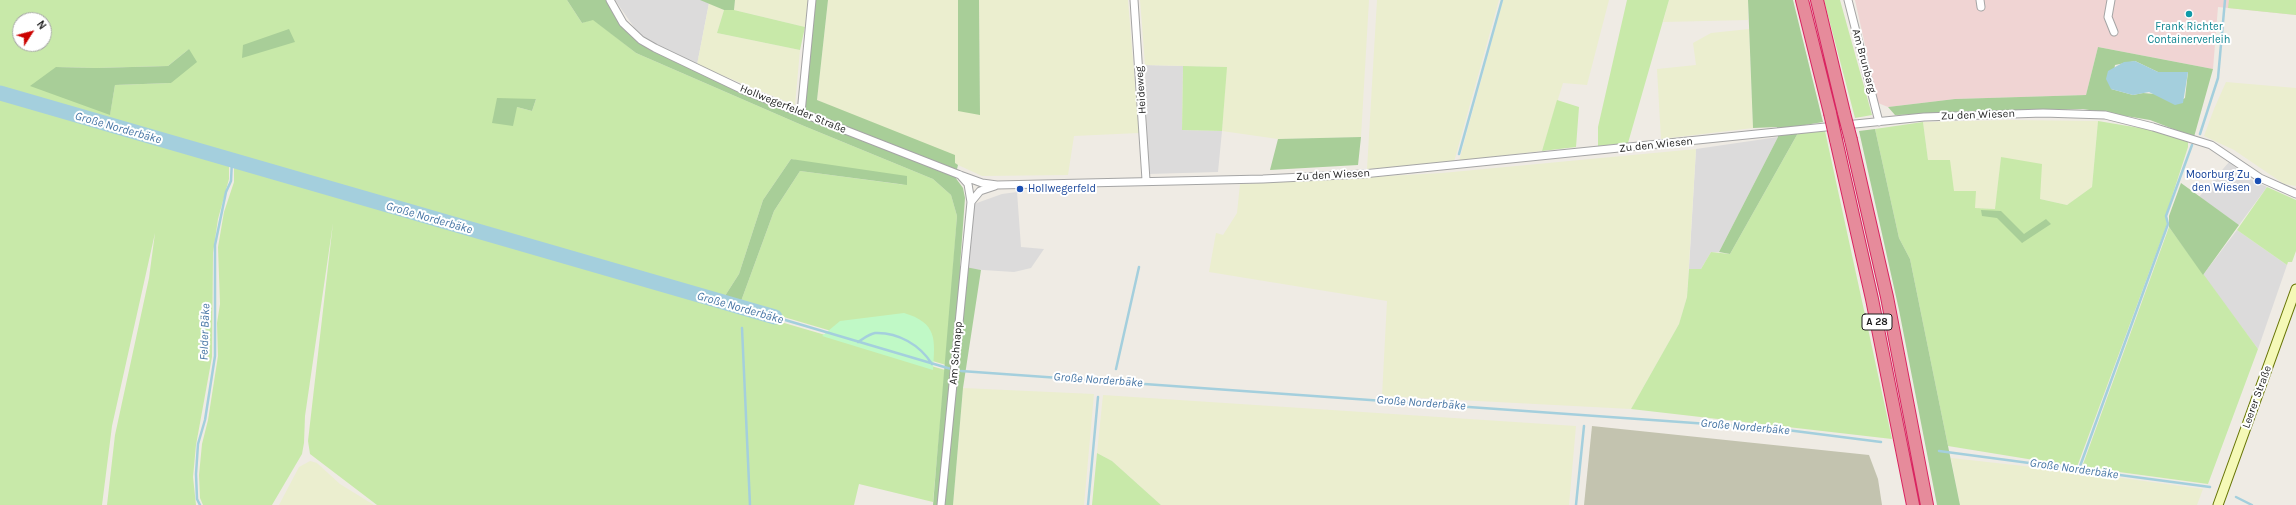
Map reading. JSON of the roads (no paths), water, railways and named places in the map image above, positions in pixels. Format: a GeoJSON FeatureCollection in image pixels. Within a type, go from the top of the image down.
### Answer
{"type":"FeatureCollection","features":[{"type":"Feature","properties":{"kind":"highway","name":"A 28"},"geometry":{"type":"LineString","coordinates":[[1802,0],[1830,113],[1872,299],[1913,505]]}},
{"type":"Feature","properties":{"kind":"highway","name":"A 28"},"geometry":{"type":"LineString","coordinates":[[1816,0],[1851,140],[1887,297],[1927,505]]}},
{"type":"Feature","properties":{"kind":"main road","name":"Leerer Straße"},"geometry":{"type":"LineString","coordinates":[[2218,505],[2296,289]]}},
{"type":"Feature","properties":{"kind":"street","name":"Hollwegerfelder Straße"},"geometry":{"type":"LineString","coordinates":[[610,0],[623,23],[648,45],[743,90],[960,175],[982,183],[997,185]]}},
{"type":"Feature","properties":{"kind":"street"},"geometry":{"type":"LineString","coordinates":[[801,113],[812,0]]}},
{"type":"Feature","properties":{"kind":"street","name":"Heideweg"},"geometry":{"type":"LineString","coordinates":[[1134,0],[1146,180]]}},
{"type":"Feature","properties":{"kind":"street","name":"Am Brunbarg"},"geometry":{"type":"LineString","coordinates":[[1848,0],[1879,122]]}},
{"type":"Feature","properties":{"kind":"street"},"geometry":{"type":"LineString","coordinates":[[2111,0],[2108,17],[2114,32]]}},
{"type":"Feature","properties":{"kind":"street","name":"Zu den Wiesen"},"geometry":{"type":"LineString","coordinates":[[997,185],[1363,174],[1924,117],[2043,113],[2105,115],[2153,127],[2211,145],[2260,178],[2296,194]]}},
{"type":"Feature","properties":{"kind":"street","name":"Am Schnapp"},"geometry":{"type":"LineString","coordinates":[[941,505],[971,202],[968,184],[960,175]]}},
{"type":"Feature","properties":{"kind":"street"},"geometry":{"type":"LineString","coordinates":[[971,202],[980,191],[997,185]]}},
{"type":"Feature","properties":{"kind":"water"},"geometry":{"type":"Polygon","coordinates":[[[2135,61],[2158,72],[2188,72],[2183,103],[2175,105],[2149,92],[2133,95],[2111,89],[2106,79],[2108,71],[2124,62],[2135,61]]]}},
{"type":"Feature","properties":{"kind":"waterway"},"geometry":{"type":"LineString","coordinates":[[1459,154],[1502,0]]}},
{"type":"Feature","properties":{"kind":"waterway"},"geometry":{"type":"LineString","coordinates":[[2200,134],[2218,78],[2225,0]]}},
{"type":"Feature","properties":{"kind":"waterway","name":"Große Norderbäke"},"geometry":{"type":"LineString","coordinates":[[0,93],[775,317]]}},
{"type":"Feature","properties":{"kind":"waterway"},"geometry":{"type":"LineString","coordinates":[[2079,469],[2168,224],[2166,216],[2192,145]]}},
{"type":"Feature","properties":{"kind":"waterway","name":"Felder Bäke"},"geometry":{"type":"LineString","coordinates":[[200,505],[197,499],[196,474],[198,444],[205,420],[215,356],[215,245],[226,192],[231,181],[232,160]]}},
{"type":"Feature","properties":{"kind":"waterway"},"geometry":{"type":"LineString","coordinates":[[1116,369],[1139,267]]}},
{"type":"Feature","properties":{"kind":"waterway","name":"Große Norderbäke"},"geometry":{"type":"LineString","coordinates":[[775,317],[951,369]]}},
{"type":"Feature","properties":{"kind":"waterway"},"geometry":{"type":"LineString","coordinates":[[742,328],[750,505]]}},
{"type":"Feature","properties":{"kind":"waterway","name":"Große Norderbäke"},"geometry":{"type":"LineString","coordinates":[[858,342],[868,335],[875,333],[884,333],[900,337],[921,351],[932,364]]}},
{"type":"Feature","properties":{"kind":"waterway","name":"Große Norderbäke"},"geometry":{"type":"LineString","coordinates":[[961,371],[1779,429],[1881,442]]}},
{"type":"Feature","properties":{"kind":"waterway"},"geometry":{"type":"LineString","coordinates":[[1088,505],[1098,397]]}},
{"type":"Feature","properties":{"kind":"waterway"},"geometry":{"type":"LineString","coordinates":[[1576,505],[1584,426]]}},
{"type":"Feature","properties":{"kind":"waterway","name":"Große Norderbäke"},"geometry":{"type":"LineString","coordinates":[[1939,451],[2210,487]]}},
{"type":"Feature","properties":{"kind":"waterway","name":"Große Norderbäke"},"geometry":{"type":"LineString","coordinates":[[2236,497],[2252,505]]}},
{"type":"Feature","properties":{"kind":"place","name":"Frank Richter Containerverleih"},"geometry":{"type":"Point","coordinates":[2189,14]}},
{"type":"Feature","properties":{"kind":"place","name":"Moorburg Zu den Wiesen"},"geometry":{"type":"Point","coordinates":[2258,181]}},
{"type":"Feature","properties":{"kind":"place","name":"Hollwegerfeld"},"geometry":{"type":"Point","coordinates":[1020,189]}}]}
